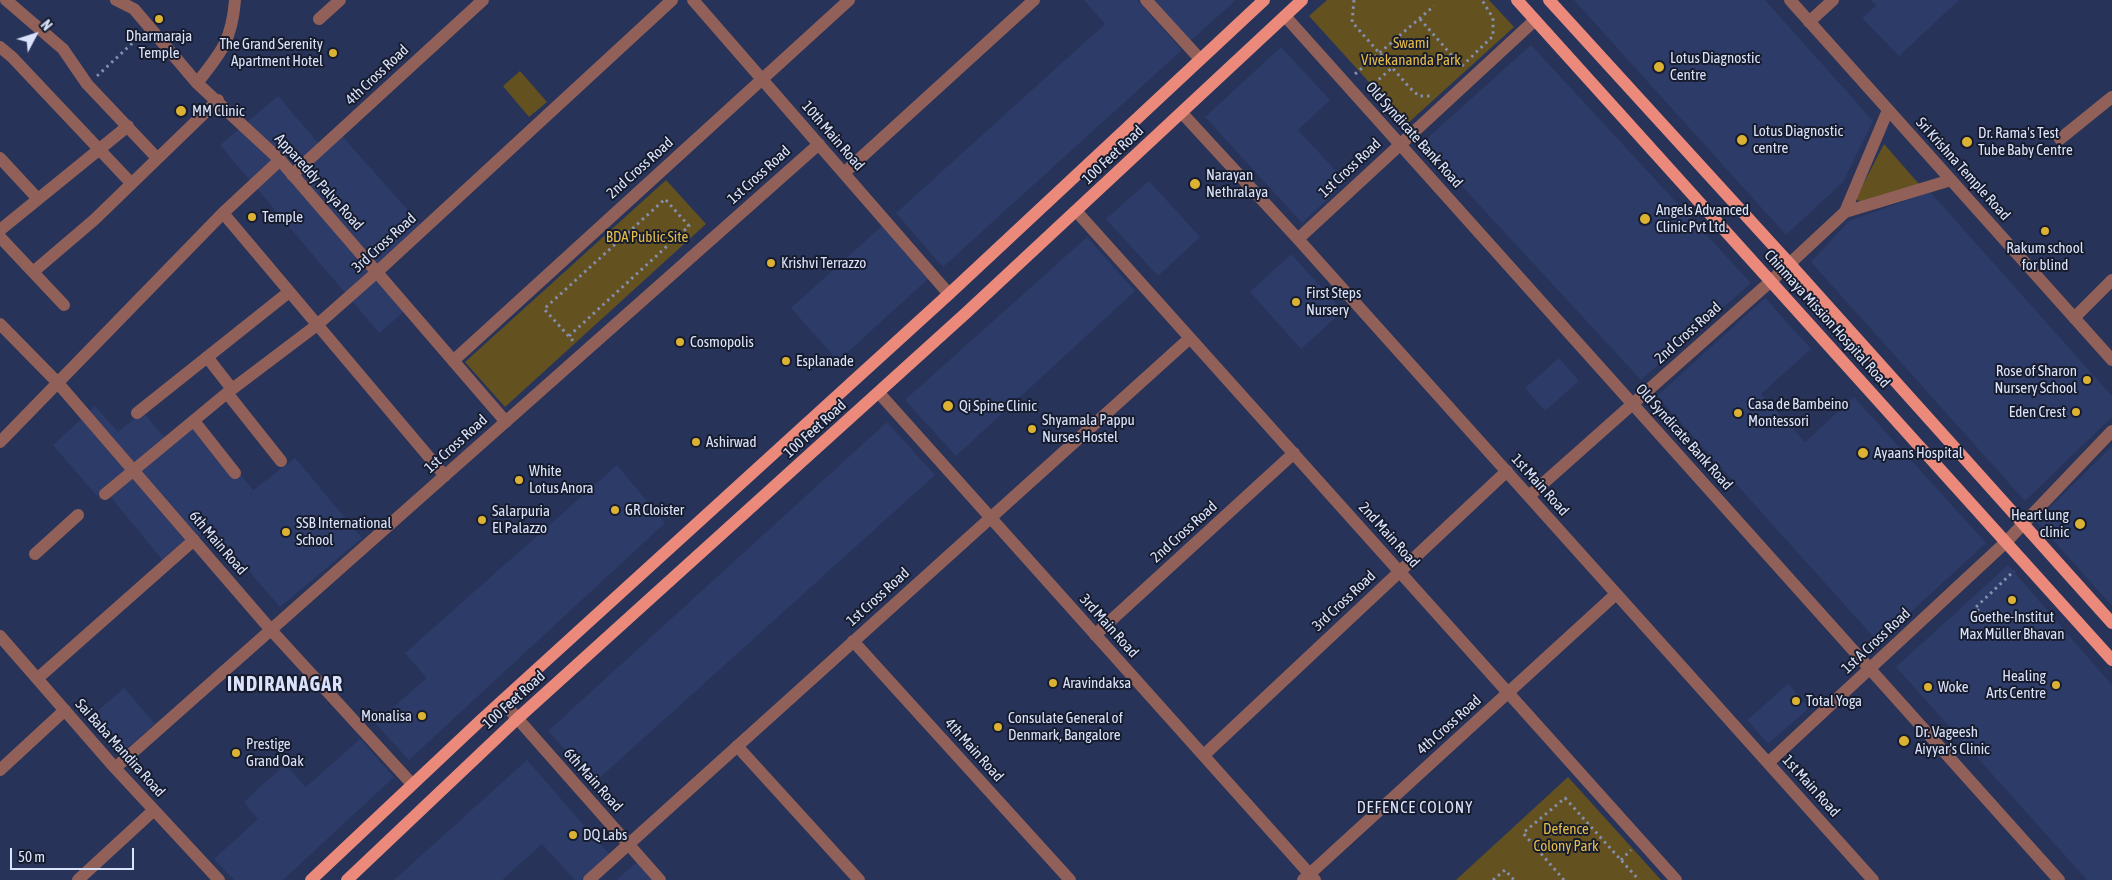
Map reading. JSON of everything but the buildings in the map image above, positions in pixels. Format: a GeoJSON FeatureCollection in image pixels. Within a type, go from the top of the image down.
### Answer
{"type":"FeatureCollection","features":[{"type":"Feature","properties":{"kind":"main road","name":"100 Feet Road"},"geometry":{"type":"LineString","coordinates":[[311,880],[412,784],[949,294],[1264,0]]}},
{"type":"Feature","properties":{"kind":"main road","name":"100 Feet Road"},"geometry":{"type":"LineString","coordinates":[[348,880],[517,719],[1077,212],[1302,0]]}},
{"type":"Feature","properties":{"kind":"main road","name":"Chinmaya Mission Hospital Road"},"geometry":{"type":"LineString","coordinates":[[1517,0],[2112,660]]}},
{"type":"Feature","properties":{"kind":"main road","name":"Chinmaya Mission Hospital Road"},"geometry":{"type":"LineString","coordinates":[[1549,0],[1790,264],[2112,623]]}},
{"type":"Feature","properties":{"kind":"street"},"geometry":{"type":"LineString","coordinates":[[6,0],[63,49],[87,84],[157,158]]}},
{"type":"Feature","properties":{"kind":"street","name":"Appareddy Palya Road"},"geometry":{"type":"LineString","coordinates":[[116,0],[134,9],[197,83],[218,100],[280,160],[506,422]]}},
{"type":"Feature","properties":{"kind":"street"},"geometry":{"type":"LineString","coordinates":[[197,83],[220,53],[233,24],[235,0]]}},
{"type":"Feature","properties":{"kind":"street"},"geometry":{"type":"LineString","coordinates":[[319,19],[340,0]]}},
{"type":"Feature","properties":{"kind":"street","name":"4th Cross Road"},"geometry":{"type":"LineString","coordinates":[[292,175],[483,0]]}},
{"type":"Feature","properties":{"kind":"street","name":"3rd Cross Road"},"geometry":{"type":"LineString","coordinates":[[105,494],[134,468],[230,391],[316,325],[377,272],[672,0]]}},
{"type":"Feature","properties":{"kind":"street","name":"10th Main Road"},"geometry":{"type":"LineString","coordinates":[[693,0],[949,294]]}},
{"type":"Feature","properties":{"kind":"street","name":"2nd Cross Road"},"geometry":{"type":"LineString","coordinates":[[453,361],[849,0]]}},
{"type":"Feature","properties":{"kind":"street"},"geometry":{"type":"LineString","coordinates":[[844,173],[1034,0]]}},
{"type":"Feature","properties":{"kind":"street"},"geometry":{"type":"LineString","coordinates":[[1146,0],[1200,59]]}},
{"type":"Feature","properties":{"kind":"street","name":"Sri Krishna Temple Road"},"geometry":{"type":"LineString","coordinates":[[1790,0],[2112,360]]}},
{"type":"Feature","properties":{"kind":"street"},"geometry":{"type":"LineString","coordinates":[[1809,22],[1834,0]]}},
{"type":"Feature","properties":{"kind":"street","name":"Old Syndicate Bank Road"},"geometry":{"type":"LineString","coordinates":[[1285,16],[2059,880]]}},
{"type":"Feature","properties":{"kind":"street","name":"1st Cross Road"},"geometry":{"type":"LineString","coordinates":[[1298,239],[1535,20]]}},
{"type":"Feature","properties":{"kind":"street"},"geometry":{"type":"LineString","coordinates":[[0,47],[12,57],[131,183]]}},
{"type":"Feature","properties":{"kind":"street"},"geometry":{"type":"LineString","coordinates":[[2060,139],[2112,97]]}},
{"type":"Feature","properties":{"kind":"street"},"geometry":{"type":"LineString","coordinates":[[33,272],[94,220],[218,100]]}},
{"type":"Feature","properties":{"kind":"street","name":"2nd Cross Road"},"geometry":{"type":"LineString","coordinates":[[1529,496],[1790,264],[1845,212],[1888,110]]}},
{"type":"Feature","properties":{"kind":"street","name":"1st Main Road"},"geometry":{"type":"LineString","coordinates":[[1182,113],[1298,239],[1873,880]]}},
{"type":"Feature","properties":{"kind":"street"},"geometry":{"type":"LineString","coordinates":[[0,230],[128,126]]}},
{"type":"Feature","properties":{"kind":"street","name":"1st Cross Road"},"geometry":{"type":"LineString","coordinates":[[115,768],[819,144]]}},
{"type":"Feature","properties":{"kind":"street"},"geometry":{"type":"LineString","coordinates":[[0,158],[38,199]]}},
{"type":"Feature","properties":{"kind":"street"},"geometry":{"type":"LineString","coordinates":[[0,442],[223,213],[280,160]]}},
{"type":"Feature","properties":{"kind":"street","name":"2nd Cross Road"},"geometry":{"type":"LineString","coordinates":[[1845,212],[1951,180]]}},
{"type":"Feature","properties":{"kind":"street","name":"2nd Main Road"},"geometry":{"type":"LineString","coordinates":[[1077,212],[1676,880]]}},
{"type":"Feature","properties":{"kind":"street"},"geometry":{"type":"LineString","coordinates":[[223,213],[445,476]]}},
{"type":"Feature","properties":{"kind":"street"},"geometry":{"type":"LineString","coordinates":[[0,237],[64,305]]}},
{"type":"Feature","properties":{"kind":"street"},"geometry":{"type":"LineString","coordinates":[[2074,318],[2112,280]]}},
{"type":"Feature","properties":{"kind":"street"},"geometry":{"type":"LineString","coordinates":[[137,413],[289,292]]}},
{"type":"Feature","properties":{"kind":"street","name":"6th Main Road"},"geometry":{"type":"LineString","coordinates":[[0,324],[57,382],[134,468],[271,630],[412,784]]}},
{"type":"Feature","properties":{"kind":"street","name":"1st Cross Road"},"geometry":{"type":"LineString","coordinates":[[589,880],[1190,338]]}},
{"type":"Feature","properties":{"kind":"street"},"geometry":{"type":"LineString","coordinates":[[206,357],[281,461]]}},
{"type":"Feature","properties":{"kind":"street","name":"3rd Main Road"},"geometry":{"type":"LineString","coordinates":[[879,393],[1204,756],[1309,878]]}},
{"type":"Feature","properties":{"kind":"street"},"geometry":{"type":"LineString","coordinates":[[194,421],[235,473]]}},
{"type":"Feature","properties":{"kind":"street"},"geometry":{"type":"LineString","coordinates":[[2006,542],[2112,431]]}},
{"type":"Feature","properties":{"kind":"street","name":"2nd Cross Road"},"geometry":{"type":"LineString","coordinates":[[1095,635],[1294,453]]}},
{"type":"Feature","properties":{"kind":"street","name":"3rd Cross Road"},"geometry":{"type":"LineString","coordinates":[[1204,756],[1507,471]]}},
{"type":"Feature","properties":{"kind":"street"},"geometry":{"type":"LineString","coordinates":[[35,554],[78,515]]}},
{"type":"Feature","properties":{"kind":"street"},"geometry":{"type":"LineString","coordinates":[[38,678],[194,540]]}},
{"type":"Feature","properties":{"kind":"street","name":"1st A Cross Road"},"geometry":{"type":"LineString","coordinates":[[1768,763],[2006,542]]}},
{"type":"Feature","properties":{"kind":"street","name":"4th Cross Road"},"geometry":{"type":"LineString","coordinates":[[1309,878],[1616,594]]}},
{"type":"Feature","properties":{"kind":"street","name":"Sai Baba Mandira Road"},"geometry":{"type":"LineString","coordinates":[[0,636],[115,768],[219,880]]}},
{"type":"Feature","properties":{"kind":"street","name":"4th Main Road"},"geometry":{"type":"LineString","coordinates":[[853,642],[1070,880]]}},
{"type":"Feature","properties":{"kind":"street","name":"6th Main Road"},"geometry":{"type":"LineString","coordinates":[[502,702],[660,880]]}},
{"type":"Feature","properties":{"kind":"street"},"geometry":{"type":"LineString","coordinates":[[0,770],[65,710]]}},
{"type":"Feature","properties":{"kind":"street"},"geometry":{"type":"LineString","coordinates":[[737,746],[859,880]]}},
{"type":"Feature","properties":{"kind":"street"},"geometry":{"type":"LineString","coordinates":[[78,880],[154,810]]}},
{"type":"Feature","properties":{"kind":"path"},"geometry":{"type":"LineString","coordinates":[[1354,0],[1352,22],[1419,96],[1430,96],[1436,90]]}},
{"type":"Feature","properties":{"kind":"path"},"geometry":{"type":"LineString","coordinates":[[1455,72],[1493,36],[1493,18],[1482,0]]}},
{"type":"Feature","properties":{"kind":"path"},"geometry":{"type":"LineString","coordinates":[[1346,83],[1434,6]]}},
{"type":"Feature","properties":{"kind":"path"},"geometry":{"type":"LineString","coordinates":[[1420,19],[1461,66]]}},
{"type":"Feature","properties":{"kind":"path"},"geometry":{"type":"LineString","coordinates":[[99,74],[150,27]]}},
{"type":"Feature","properties":{"kind":"path"},"geometry":{"type":"LineString","coordinates":[[1369,88],[1393,67]]}},
{"type":"Feature","properties":{"kind":"path"},"geometry":{"type":"LineString","coordinates":[[569,336],[689,226],[665,199],[544,309],[569,336],[584,352]]}},
{"type":"Feature","properties":{"kind":"path"},"geometry":{"type":"LineString","coordinates":[[1978,611],[1975,608],[2024,562]]}},
{"type":"Feature","properties":{"kind":"path"},"geometry":{"type":"LineString","coordinates":[[1564,880],[1524,833],[1565,798],[1639,880]]}},
{"type":"Feature","properties":{"kind":"path"},"geometry":{"type":"LineString","coordinates":[[1492,880],[1505,870],[1514,880]]}},
{"type":"Feature","properties":{"kind":"shaded area"},"geometry":{"type":"Polygon","coordinates":[[[1084,0],[1137,0],[1182,50],[943,267],[896,213],[1105,24],[1084,0]]]}},
{"type":"Feature","properties":{"kind":"shaded area"},"geometry":{"type":"Polygon","coordinates":[[[1152,0],[1236,0],[1189,42],[1152,0]]]}},
{"type":"Feature","properties":{"kind":"shaded area"},"geometry":{"type":"Polygon","coordinates":[[[1574,0],[1765,0],[1873,121],[1843,182],[1786,235],[1574,0]]]}},
{"type":"Feature","properties":{"kind":"shaded area"},"geometry":{"type":"Polygon","coordinates":[[[1871,0],[1959,0],[1899,56],[1862,18],[1876,6],[1871,0]]]}},
{"type":"Feature","properties":{"kind":"shaded area"},"geometry":{"type":"Polygon","coordinates":[[[1531,45],[1751,283],[1641,380],[1422,143],[1531,45]]]}},
{"type":"Feature","properties":{"kind":"shaded area"},"geometry":{"type":"Polygon","coordinates":[[[1281,47],[1330,100],[1298,130],[1346,182],[1302,223],[1205,117],[1281,47]]]}},
{"type":"Feature","properties":{"kind":"shaded area"},"geometry":{"type":"Polygon","coordinates":[[[278,96],[325,151],[342,136],[422,226],[371,272],[405,311],[379,333],[220,145],[278,96]]]}},
{"type":"Feature","properties":{"kind":"shaded area"},"geometry":{"type":"Polygon","coordinates":[[[1149,181],[1200,237],[1158,276],[1106,219],[1149,181]]]}},
{"type":"Feature","properties":{"kind":"shaded area"},"geometry":{"type":"Polygon","coordinates":[[[1930,192],[2112,396],[2112,417],[2025,501],[1811,262],[1849,221],[1930,192]]]}},
{"type":"Feature","properties":{"kind":"shaded area"},"geometry":{"type":"Polygon","coordinates":[[[882,226],[928,279],[838,361],[791,308],[882,226]]]}},
{"type":"Feature","properties":{"kind":"shaded area"},"geometry":{"type":"Polygon","coordinates":[[[1087,237],[1135,291],[956,456],[905,400],[1087,237]]]}},
{"type":"Feature","properties":{"kind":"shaded area","name":"First Steps Nursery"},"geometry":{"type":"Polygon","coordinates":[[[1291,254],[1343,311],[1301,349],[1250,292],[1291,254]]]}},
{"type":"Feature","properties":{"kind":"shaded area"},"geometry":{"type":"Polygon","coordinates":[[[1765,298],[1811,349],[1761,394],[1805,442],[1854,397],[1986,543],[1878,642],[1657,396],[1765,298]]]}},
{"type":"Feature","properties":{"kind":"shaded area"},"geometry":{"type":"Polygon","coordinates":[[[1559,358],[1579,381],[1545,411],[1525,388],[1559,358]]]}},
{"type":"Feature","properties":{"kind":"shaded area"},"geometry":{"type":"Polygon","coordinates":[[[95,406],[118,432],[143,412],[165,438],[193,415],[253,490],[295,458],[362,538],[280,607],[210,526],[165,563],[104,489],[97,496],[53,445],[95,406]]]}},
{"type":"Feature","properties":{"kind":"shaded area"},"geometry":{"type":"Polygon","coordinates":[[[887,422],[935,475],[595,782],[548,731],[887,422]]]}},
{"type":"Feature","properties":{"kind":"shaded area"},"geometry":{"type":"Polygon","coordinates":[[[2112,446],[2112,606],[2036,521],[2112,446]]]}},
{"type":"Feature","properties":{"kind":"shaded area"},"geometry":{"type":"Polygon","coordinates":[[[617,465],[665,523],[409,760],[375,723],[427,678],[405,653],[617,465]]]}},
{"type":"Feature","properties":{"kind":"shaded area"},"geometry":{"type":"Polygon","coordinates":[[[2008,565],[2112,685],[2112,880],[2087,880],[1896,667],[2008,565]]]}},
{"type":"Feature","properties":{"kind":"shaded area"},"geometry":{"type":"Polygon","coordinates":[[[1788,684],[1809,708],[1768,744],[1747,720],[1788,684]]]}},
{"type":"Feature","properties":{"kind":"shaded area"},"geometry":{"type":"Polygon","coordinates":[[[124,688],[155,724],[125,750],[94,714],[124,688]]]}},
{"type":"Feature","properties":{"kind":"shaded area"},"geometry":{"type":"Polygon","coordinates":[[[360,739],[394,777],[283,880],[234,880],[214,859],[258,819],[244,802],[285,764],[306,787],[360,739]]]}},
{"type":"Feature","properties":{"kind":"shaded area"},"geometry":{"type":"Polygon","coordinates":[[[527,760],[609,854],[581,880],[575,880],[542,844],[502,880],[394,880],[527,760]]]}},
{"type":"Feature","properties":{"kind":"shaded area"},"geometry":{"type":"Polygon","coordinates":[[[637,862],[653,880],[616,880],[637,862]]]}},
{"type":"Feature","properties":{"kind":"green space","name":"Swami Vivekananda Park"},"geometry":{"type":"Polygon","coordinates":[[[1327,0],[1489,0],[1514,27],[1407,124],[1309,16],[1327,0]]]}},
{"type":"Feature","properties":{"kind":"green space"},"geometry":{"type":"Polygon","coordinates":[[[520,71],[547,102],[529,117],[503,86],[520,71]]]}},
{"type":"Feature","properties":{"kind":"green space"},"geometry":{"type":"Polygon","coordinates":[[[1884,144],[1919,184],[1861,204],[1856,198],[1884,144]]]}},
{"type":"Feature","properties":{"kind":"green space","name":"BDA Public Site"},"geometry":{"type":"Polygon","coordinates":[[[666,180],[706,224],[505,407],[465,362],[666,180]]]}},
{"type":"Feature","properties":{"kind":"green space","name":"Defence Colony Park"},"geometry":{"type":"Polygon","coordinates":[[[1568,777],[1661,880],[1456,880],[1568,777]]]}},
{"type":"Feature","properties":{"kind":"place","name":"Dharmaraja Temple"},"geometry":{"type":"Point","coordinates":[159,19]}},
{"type":"Feature","properties":{"kind":"place","name":"The Grand Serenity Apartment Hotel"},"geometry":{"type":"Point","coordinates":[333,53]}},
{"type":"Feature","properties":{"kind":"place","name":"Lotus Diagnostic Centre"},"geometry":{"type":"Point","coordinates":[1659,67]}},
{"type":"Feature","properties":{"kind":"place","name":"MM Clinic"},"geometry":{"type":"Point","coordinates":[181,111]}},
{"type":"Feature","properties":{"kind":"place","name":"Lotus Diagnostic centre"},"geometry":{"type":"Point","coordinates":[1742,140]}},
{"type":"Feature","properties":{"kind":"place","name":"Dr. Rama's Test Tube Baby Centre"},"geometry":{"type":"Point","coordinates":[1967,142]}},
{"type":"Feature","properties":{"kind":"place","name":"Narayan Nethralaya"},"geometry":{"type":"Point","coordinates":[1195,184]}},
{"type":"Feature","properties":{"kind":"place","name":"Temple"},"geometry":{"type":"Point","coordinates":[252,217]}},
{"type":"Feature","properties":{"kind":"place","name":"Angels Advanced Clinic Pvt Ltd."},"geometry":{"type":"Point","coordinates":[1645,219]}},
{"type":"Feature","properties":{"kind":"place","name":"Rakum school for blind"},"geometry":{"type":"Point","coordinates":[2045,231]}},
{"type":"Feature","properties":{"kind":"place","name":"Krishvi Terrazzo"},"geometry":{"type":"Point","coordinates":[771,263]}},
{"type":"Feature","properties":{"kind":"place","name":"First Steps Nursery"},"geometry":{"type":"Point","coordinates":[1296,302]}},
{"type":"Feature","properties":{"kind":"place","name":"Cosmopolis"},"geometry":{"type":"Point","coordinates":[680,342]}},
{"type":"Feature","properties":{"kind":"place","name":"Esplanade"},"geometry":{"type":"Point","coordinates":[786,361]}},
{"type":"Feature","properties":{"kind":"place","name":"Rose of Sharon Nursery School"},"geometry":{"type":"Point","coordinates":[2087,380]}},
{"type":"Feature","properties":{"kind":"place","name":"Qi Spine Clinic"},"geometry":{"type":"Point","coordinates":[948,406]}},
{"type":"Feature","properties":{"kind":"place","name":"Eden Crest"},"geometry":{"type":"Point","coordinates":[2076,412]}},
{"type":"Feature","properties":{"kind":"place","name":"Casa de Bambeino Montessori"},"geometry":{"type":"Point","coordinates":[1738,413]}},
{"type":"Feature","properties":{"kind":"place","name":"Shyamala Pappu Nurses Hostel"},"geometry":{"type":"Point","coordinates":[1032,429]}},
{"type":"Feature","properties":{"kind":"place","name":"Ashirwad"},"geometry":{"type":"Point","coordinates":[696,442]}},
{"type":"Feature","properties":{"kind":"place","name":"Ayaans Hospital"},"geometry":{"type":"Point","coordinates":[1863,453]}},
{"type":"Feature","properties":{"kind":"place","name":"White Lotus Anora"},"geometry":{"type":"Point","coordinates":[519,480]}},
{"type":"Feature","properties":{"kind":"place","name":"GR Cloister"},"geometry":{"type":"Point","coordinates":[615,510]}},
{"type":"Feature","properties":{"kind":"place","name":"Salarpuria El Palazzo"},"geometry":{"type":"Point","coordinates":[482,520]}},
{"type":"Feature","properties":{"kind":"place","name":"Heart lung clinic"},"geometry":{"type":"Point","coordinates":[2080,524]}},
{"type":"Feature","properties":{"kind":"place","name":"SSB International School"},"geometry":{"type":"Point","coordinates":[286,532]}},
{"type":"Feature","properties":{"kind":"place","name":"Goethe-Institut Max Müller Bhavan"},"geometry":{"type":"Point","coordinates":[2012,600]}},
{"type":"Feature","properties":{"kind":"place","name":"Aravindaksa"},"geometry":{"type":"Point","coordinates":[1053,683]}},
{"type":"Feature","properties":{"kind":"place","name":"Healing Arts Centre"},"geometry":{"type":"Point","coordinates":[2056,685]}},
{"type":"Feature","properties":{"kind":"place","name":"Woke"},"geometry":{"type":"Point","coordinates":[1928,687]}},
{"type":"Feature","properties":{"kind":"place","name":"Total Yoga"},"geometry":{"type":"Point","coordinates":[1796,701]}},
{"type":"Feature","properties":{"kind":"place","name":"Monalisa"},"geometry":{"type":"Point","coordinates":[422,716]}},
{"type":"Feature","properties":{"kind":"place","name":"Consulate General of Denmark, Bangalore"},"geometry":{"type":"Point","coordinates":[998,727]}},
{"type":"Feature","properties":{"kind":"place","name":"Dr. Vageesh Aiyyar's Clinic"},"geometry":{"type":"Point","coordinates":[1904,741]}},
{"type":"Feature","properties":{"kind":"place","name":"Prestige Grand Oak"},"geometry":{"type":"Point","coordinates":[236,753]}},
{"type":"Feature","properties":{"kind":"place","name":"DQ Labs"},"geometry":{"type":"Point","coordinates":[573,835]}},
{"type":"Feature","properties":{"kind":"district","name":"INDIRANAGAR"},"geometry":{"type":"Point","coordinates":[285,685]}},
{"type":"Feature","properties":{"kind":"district","name":"DEFENCE COLONY"},"geometry":{"type":"Point","coordinates":[1415,808]}}]}
